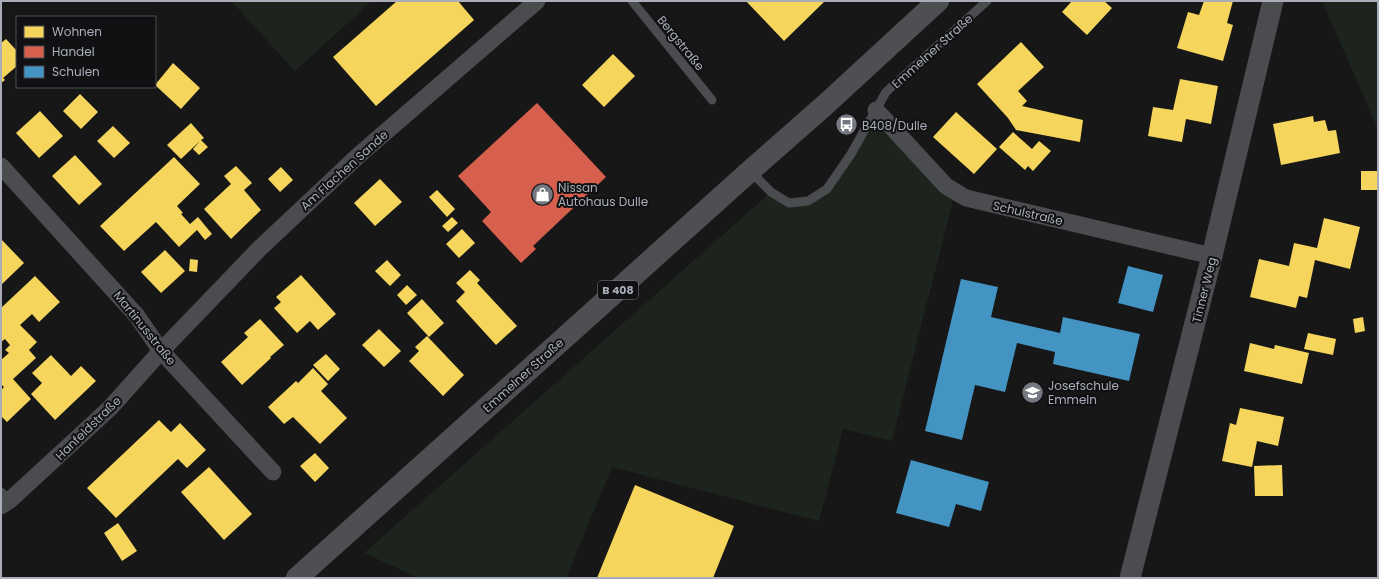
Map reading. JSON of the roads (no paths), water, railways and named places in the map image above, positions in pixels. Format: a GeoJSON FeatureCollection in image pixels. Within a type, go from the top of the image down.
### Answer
{"type":"FeatureCollection","features":[{"type":"Feature","properties":{"kind":"main road","name":"Emmelner Straße"},"geometry":{"type":"LineString","coordinates":[[297,578],[825,105],[938,1]]}},
{"type":"Feature","properties":{"kind":"street","name":"Am Flachen Sande"},"geometry":{"type":"LineString","coordinates":[[161,351],[258,249],[353,160],[537,1]]}},
{"type":"Feature","properties":{"kind":"street","name":"Tinner Weg"},"geometry":{"type":"LineString","coordinates":[[1130,578],[1212,256],[1273,1]]}},
{"type":"Feature","properties":{"kind":"street","name":"Schulstraße"},"geometry":{"type":"LineString","coordinates":[[876,110],[946,186],[966,198],[1212,256]]}},
{"type":"Feature","properties":{"kind":"street","name":"Martinusstraße"},"geometry":{"type":"LineString","coordinates":[[1,166],[137,316],[161,351],[273,472]]}},
{"type":"Feature","properties":{"kind":"street","name":"Hanfeldstraße"},"geometry":{"type":"LineString","coordinates":[[4,500],[110,408],[161,351]]}},
{"type":"Feature","properties":{"kind":"lane","name":"Bergstraße"},"geometry":{"type":"LineString","coordinates":[[632,1],[712,100]]}},
{"type":"Feature","properties":{"kind":"lane","name":"Emmelner Straße"},"geometry":{"type":"LineString","coordinates":[[750,171],[772,192],[789,203],[808,200],[827,189],[851,154],[886,92],[987,1]]}},
{"type":"Feature","properties":{"kind":"place","name":"B408/Dulle"},"geometry":{"type":"Point","coordinates":[846,125]}},
{"type":"Feature","properties":{"kind":"place","name":"Nissan Autohaus Dulle"},"geometry":{"type":"Point","coordinates":[543,194]}},
{"type":"Feature","properties":{"kind":"place","name":"Josefschule Emmeln"},"geometry":{"type":"Point","coordinates":[1032,392]}}]}
